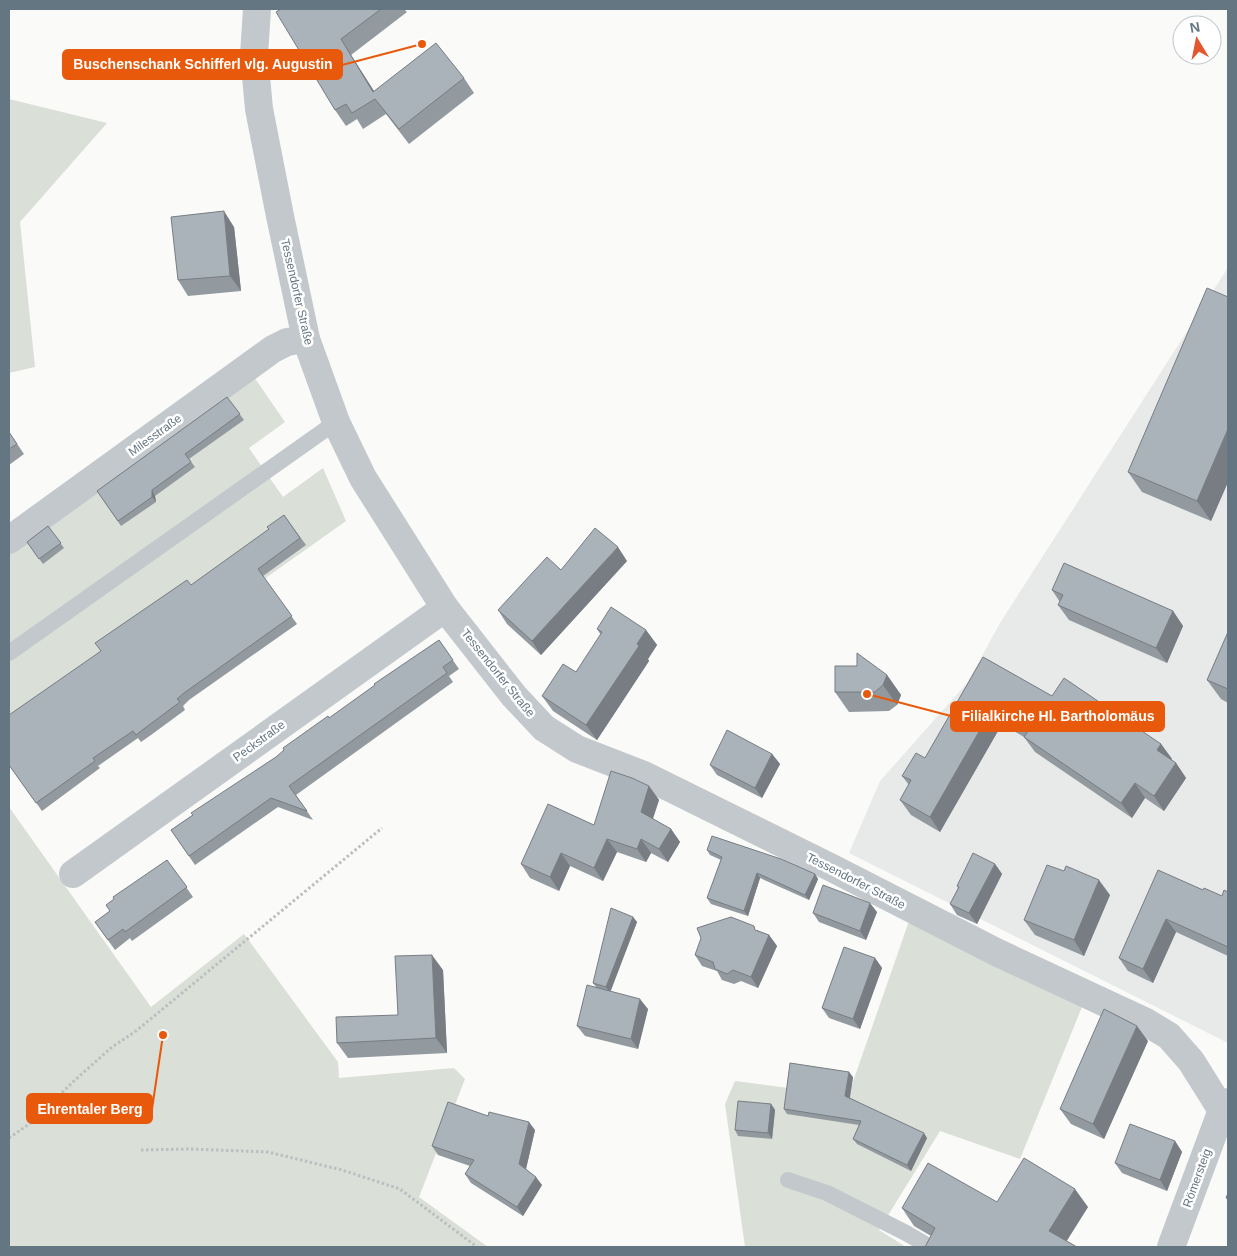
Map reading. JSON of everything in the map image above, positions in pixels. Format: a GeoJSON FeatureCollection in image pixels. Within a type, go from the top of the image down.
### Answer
{"type":"FeatureCollection","features":[{"type":"Feature","properties":{"kind":"street","name":"Tessendorfer Straße"},"geometry":{"type":"LineString","coordinates":[[257,9],[254,55],[259,109],[306,338],[336,422],[364,478],[445,608],[514,696],[544,728],[577,750],[644,775],[996,952],[1146,1022],[1169,1036],[1191,1061],[1226,1111]]}},
{"type":"Feature","properties":{"kind":"street","name":"Milesstraße"},"geometry":{"type":"LineString","coordinates":[[9,540],[274,349],[287,342],[306,338]]}},
{"type":"Feature","properties":{"kind":"street","name":"Peckstraße"},"geometry":{"type":"LineString","coordinates":[[73,874],[445,608]]}},
{"type":"Feature","properties":{"kind":"street","name":"Römersteig"},"geometry":{"type":"LineString","coordinates":[[1171,1247],[1226,1111]]}},
{"type":"Feature","properties":{"kind":"lane"},"geometry":{"type":"LineString","coordinates":[[9,653],[336,422]]}},
{"type":"Feature","properties":{"kind":"lane"},"geometry":{"type":"LineString","coordinates":[[788,1180],[827,1193],[930,1247]]}},
{"type":"Feature","properties":{"kind":"path"},"geometry":{"type":"LineString","coordinates":[[9,1138],[32,1122],[112,1047],[136,1031],[382,828]]}},
{"type":"Feature","properties":{"kind":"path"},"geometry":{"type":"LineString","coordinates":[[141,1150],[190,1148],[268,1152],[342,1170],[400,1189],[477,1247]]}},
{"type":"Feature","properties":{"kind":"shaded area"},"geometry":{"type":"Polygon","coordinates":[[[9,99],[107,123],[20,222],[35,367],[9,373],[9,99]]]}},
{"type":"Feature","properties":{"kind":"shaded area"},"geometry":{"type":"Polygon","coordinates":[[[1227,269],[1228,1043],[849,853],[880,781],[967,683],[1000,623],[1227,269]]]}},
{"type":"Feature","properties":{"kind":"shaded area"},"geometry":{"type":"Polygon","coordinates":[[[254,377],[285,422],[249,448],[283,497],[323,468],[346,521],[9,760],[9,552],[254,377]]]}},
{"type":"Feature","properties":{"kind":"shaded area"},"geometry":{"type":"Polygon","coordinates":[[[9,807],[151,1007],[244,934],[338,1062],[339,1078],[454,1068],[465,1079],[419,1197],[488,1247],[9,1247],[9,807]]]}},
{"type":"Feature","properties":{"kind":"shaded area"},"geometry":{"type":"Polygon","coordinates":[[[909,921],[1082,1007],[1020,1159],[940,1131],[879,1230],[906,1247],[745,1247],[725,1104],[735,1081],[848,1096],[909,921]]]}},
{"type":"Feature","properties":{"kind":"building"},"geometry":{"type":"Polygon","coordinates":[[[281,9],[381,9],[341,39],[373,92],[436,43],[464,78],[399,129],[375,99],[352,113],[346,104],[335,110],[276,12],[281,9]]]}},
{"type":"Feature","properties":{"kind":"building"},"geometry":{"type":"Polygon","coordinates":[[[224,211],[230,276],[178,280],[171,217],[224,211]]]}},
{"type":"Feature","properties":{"kind":"building"},"geometry":{"type":"Polygon","coordinates":[[[1207,288],[1228,297],[1228,429],[1197,501],[1128,472],[1207,288]]]}},
{"type":"Feature","properties":{"kind":"building"},"geometry":{"type":"Polygon","coordinates":[[[227,397],[240,414],[185,454],[191,462],[152,490],[152,497],[118,521],[97,491],[227,397]]]}},
{"type":"Feature","properties":{"kind":"building"},"geometry":{"type":"Polygon","coordinates":[[[9,432],[17,444],[9,449],[9,432]]]}},
{"type":"Feature","properties":{"kind":"building"},"geometry":{"type":"Polygon","coordinates":[[[284,515],[300,538],[258,569],[292,616],[184,693],[177,699],[180,702],[136,735],[133,731],[93,758],[95,761],[36,803],[9,765],[9,715],[101,651],[95,643],[187,580],[191,585],[269,529],[267,527],[284,515]]]}},
{"type":"Feature","properties":{"kind":"building"},"geometry":{"type":"Polygon","coordinates":[[[48,526],[61,543],[39,559],[27,542],[48,526]]]}},
{"type":"Feature","properties":{"kind":"building"},"geometry":{"type":"Polygon","coordinates":[[[595,528],[618,547],[532,641],[498,610],[547,557],[561,570],[595,528]]]}},
{"type":"Feature","properties":{"kind":"building"},"geometry":{"type":"Polygon","coordinates":[[[1064,563],[1173,611],[1156,648],[1058,605],[1063,595],[1052,590],[1064,563]]]}},
{"type":"Feature","properties":{"kind":"building"},"geometry":{"type":"Polygon","coordinates":[[[611,607],[646,630],[637,644],[639,646],[586,725],[542,696],[563,664],[576,672],[602,632],[597,629],[611,607]]]}},
{"type":"Feature","properties":{"kind":"building"},"geometry":{"type":"Polygon","coordinates":[[[1228,632],[1228,689],[1207,680],[1228,632]]]}},
{"type":"Feature","properties":{"kind":"building"},"geometry":{"type":"Polygon","coordinates":[[[439,640],[453,660],[443,667],[447,673],[289,786],[307,811],[271,798],[189,856],[171,830],[193,815],[191,813],[276,757],[284,750],[283,748],[328,716],[329,718],[374,684],[439,640]]]}},
{"type":"Feature","properties":{"kind":"building"},"geometry":{"type":"Polygon","coordinates":[[[857,653],[887,675],[883,685],[875,692],[835,692],[835,666],[857,666],[857,653]]]}},
{"type":"Feature","properties":{"kind":"building"},"geometry":{"type":"Polygon","coordinates":[[[983,657],[1052,696],[1064,678],[1161,744],[1157,750],[1176,763],[1154,796],[1135,783],[1121,803],[1024,737],[1029,730],[992,709],[930,817],[900,800],[911,780],[902,776],[916,753],[925,758],[983,657]]]}},
{"type":"Feature","properties":{"kind":"building"},"geometry":{"type":"Polygon","coordinates":[[[727,730],[772,754],[755,788],[710,765],[727,730]]]}},
{"type":"Feature","properties":{"kind":"building"},"geometry":{"type":"Polygon","coordinates":[[[611,771],[649,786],[641,812],[671,829],[659,849],[641,839],[637,849],[607,839],[594,868],[561,853],[550,877],[521,864],[548,804],[594,825],[611,771]]]}},
{"type":"Feature","properties":{"kind":"building"},"geometry":{"type":"Polygon","coordinates":[[[712,836],[781,859],[815,874],[805,895],[757,873],[744,911],[707,898],[722,857],[707,850],[712,836]]]}},
{"type":"Feature","properties":{"kind":"building"},"geometry":{"type":"Polygon","coordinates":[[[973,853],[995,864],[969,913],[950,904],[973,853]]]}},
{"type":"Feature","properties":{"kind":"building"},"geometry":{"type":"Polygon","coordinates":[[[167,860],[187,887],[125,932],[123,929],[108,940],[95,922],[110,911],[106,905],[114,899],[113,897],[167,860]]]}},
{"type":"Feature","properties":{"kind":"building"},"geometry":{"type":"Polygon","coordinates":[[[1047,865],[1064,871],[1066,866],[1099,880],[1074,940],[1024,920],[1047,865]]]}},
{"type":"Feature","properties":{"kind":"building"},"geometry":{"type":"Polygon","coordinates":[[[1158,870],[1203,890],[1204,888],[1222,896],[1224,890],[1228,892],[1228,947],[1166,919],[1143,969],[1119,958],[1158,870]]]}},
{"type":"Feature","properties":{"kind":"building"},"geometry":{"type":"Polygon","coordinates":[[[823,885],[870,903],[860,931],[813,913],[823,885]]]}},
{"type":"Feature","properties":{"kind":"building"},"geometry":{"type":"Polygon","coordinates":[[[611,908],[633,917],[606,987],[593,983],[611,908]]]}},
{"type":"Feature","properties":{"kind":"building"},"geometry":{"type":"Polygon","coordinates":[[[731,917],[754,926],[755,930],[769,935],[751,977],[733,970],[727,974],[715,969],[713,962],[695,955],[701,938],[697,928],[731,917]]]}},
{"type":"Feature","properties":{"kind":"building"},"geometry":{"type":"Polygon","coordinates":[[[844,947],[875,958],[853,1019],[822,1008],[844,947]]]}},
{"type":"Feature","properties":{"kind":"building"},"geometry":{"type":"Polygon","coordinates":[[[432,955],[436,1038],[337,1043],[336,1017],[398,1015],[395,956],[432,955]]]}},
{"type":"Feature","properties":{"kind":"building"},"geometry":{"type":"Polygon","coordinates":[[[587,985],[640,999],[631,1039],[577,1026],[587,985]]]}},
{"type":"Feature","properties":{"kind":"building"},"geometry":{"type":"Polygon","coordinates":[[[1104,1009],[1137,1026],[1093,1124],[1060,1109],[1104,1009]]]}},
{"type":"Feature","properties":{"kind":"building"},"geometry":{"type":"Polygon","coordinates":[[[790,1063],[849,1072],[845,1096],[924,1133],[907,1165],[853,1139],[861,1121],[784,1109],[790,1063]]]}},
{"type":"Feature","properties":{"kind":"building"},"geometry":{"type":"Polygon","coordinates":[[[738,1101],[771,1104],[768,1133],[735,1130],[738,1101]]]}},
{"type":"Feature","properties":{"kind":"building"},"geometry":{"type":"Polygon","coordinates":[[[448,1102],[488,1116],[489,1112],[529,1122],[519,1164],[536,1177],[517,1207],[465,1174],[474,1160],[432,1146],[448,1102]]]}},
{"type":"Feature","properties":{"kind":"building"},"geometry":{"type":"Polygon","coordinates":[[[1130,1124],[1175,1141],[1160,1180],[1115,1163],[1130,1124]]]}},
{"type":"Feature","properties":{"kind":"building"},"geometry":{"type":"Polygon","coordinates":[[[1024,1158],[1075,1189],[1049,1231],[1077,1247],[925,1247],[935,1228],[902,1208],[928,1163],[997,1202],[1024,1158]]]}},
{"type":"Feature","properties":{"kind":"place","name":"Buschenschank Schifferl vlg. Augustin"},"geometry":{"type":"Point","coordinates":[422,44]}},
{"type":"Feature","properties":{"kind":"place","name":"Filialkirche Hl. Bartholomäus"},"geometry":{"type":"Point","coordinates":[867,694]}},
{"type":"Feature","properties":{"kind":"place","name":"Ehrentaler Berg"},"geometry":{"type":"Point","coordinates":[163,1035]}}]}
